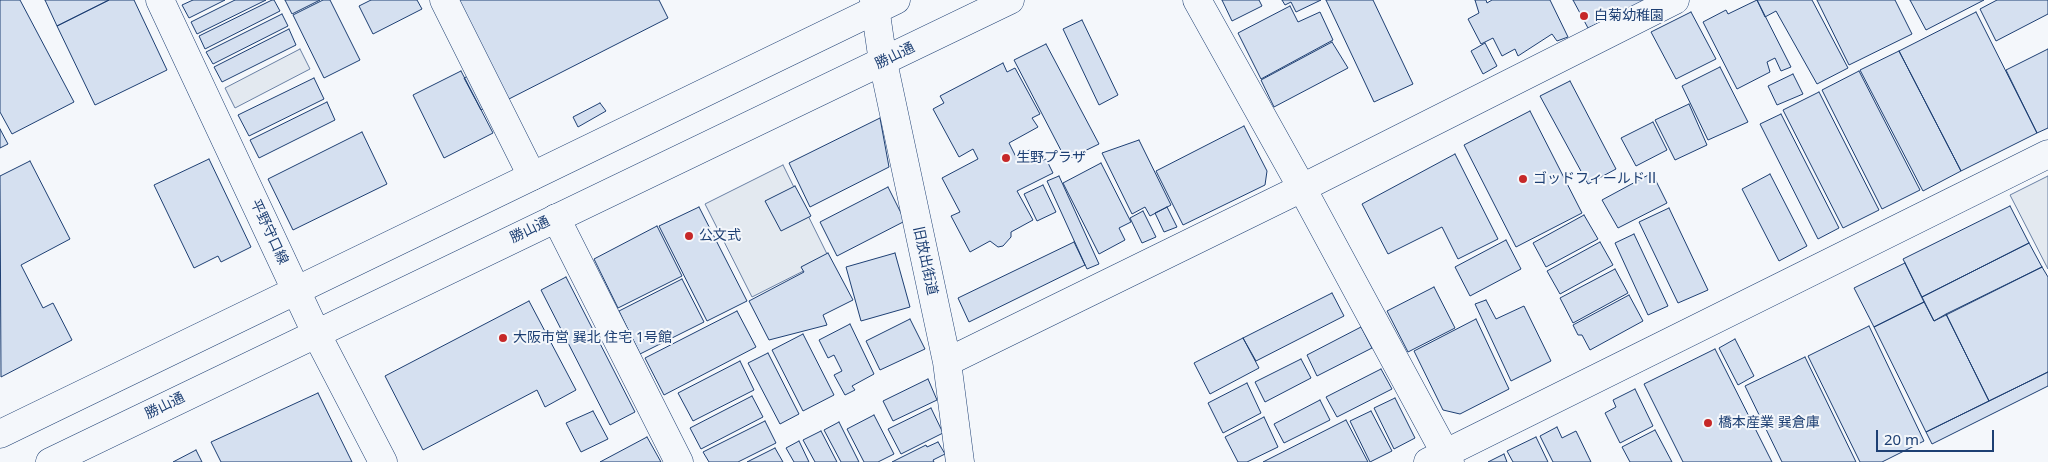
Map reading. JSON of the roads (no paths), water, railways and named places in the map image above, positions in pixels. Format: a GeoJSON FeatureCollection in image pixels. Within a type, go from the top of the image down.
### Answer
{"type":"FeatureCollection","features":[{"type":"Feature","properties":{"kind":"main road","name":"平野守口線"},"geometry":{"type":"LineString","coordinates":[[160,0],[316,333],[383,462]]}},
{"type":"Feature","properties":{"kind":"main road"},"geometry":{"type":"LineString","coordinates":[[444,0],[532,176]]}},
{"type":"Feature","properties":{"kind":"main road","name":"勝山通"},"geometry":{"type":"LineString","coordinates":[[50,462],[1010,0]]}},
{"type":"Feature","properties":{"kind":"main road"},"geometry":{"type":"LineString","coordinates":[[1197,0],[1302,188],[1441,459],[2048,154]]}},
{"type":"Feature","properties":{"kind":"main road"},"geometry":{"type":"LineString","coordinates":[[947,362],[1302,188],[1674,0]]}},
{"type":"Feature","properties":{"kind":"main road"},"geometry":{"type":"LineString","coordinates":[[0,434],[532,176],[882,3]]}},
{"type":"Feature","properties":{"kind":"main road","name":"旧放出街道"},"geometry":{"type":"LineString","coordinates":[[882,3],[883,62],[947,362],[960,462]]}},
{"type":"Feature","properties":{"kind":"main road"},"geometry":{"type":"LineString","coordinates":[[556,218],[679,462]]}},
{"type":"Feature","properties":{"kind":"place","name":"白菊幼稚園"},"geometry":{"type":"Point","coordinates":[1584,16]}},
{"type":"Feature","properties":{"kind":"place","name":"生野プラザ"},"geometry":{"type":"Point","coordinates":[1006,158]}},
{"type":"Feature","properties":{"kind":"place","name":"ゴッドフィールドⅡ"},"geometry":{"type":"Point","coordinates":[1523,179]}},
{"type":"Feature","properties":{"kind":"place","name":"公文式"},"geometry":{"type":"Point","coordinates":[689,236]}},
{"type":"Feature","properties":{"kind":"place","name":"大阪市営 巽北 住宅 1号館"},"geometry":{"type":"Point","coordinates":[503,338]}},
{"type":"Feature","properties":{"kind":"place","name":"橋本産業 巽倉庫"},"geometry":{"type":"Point","coordinates":[1708,423]}}]}
